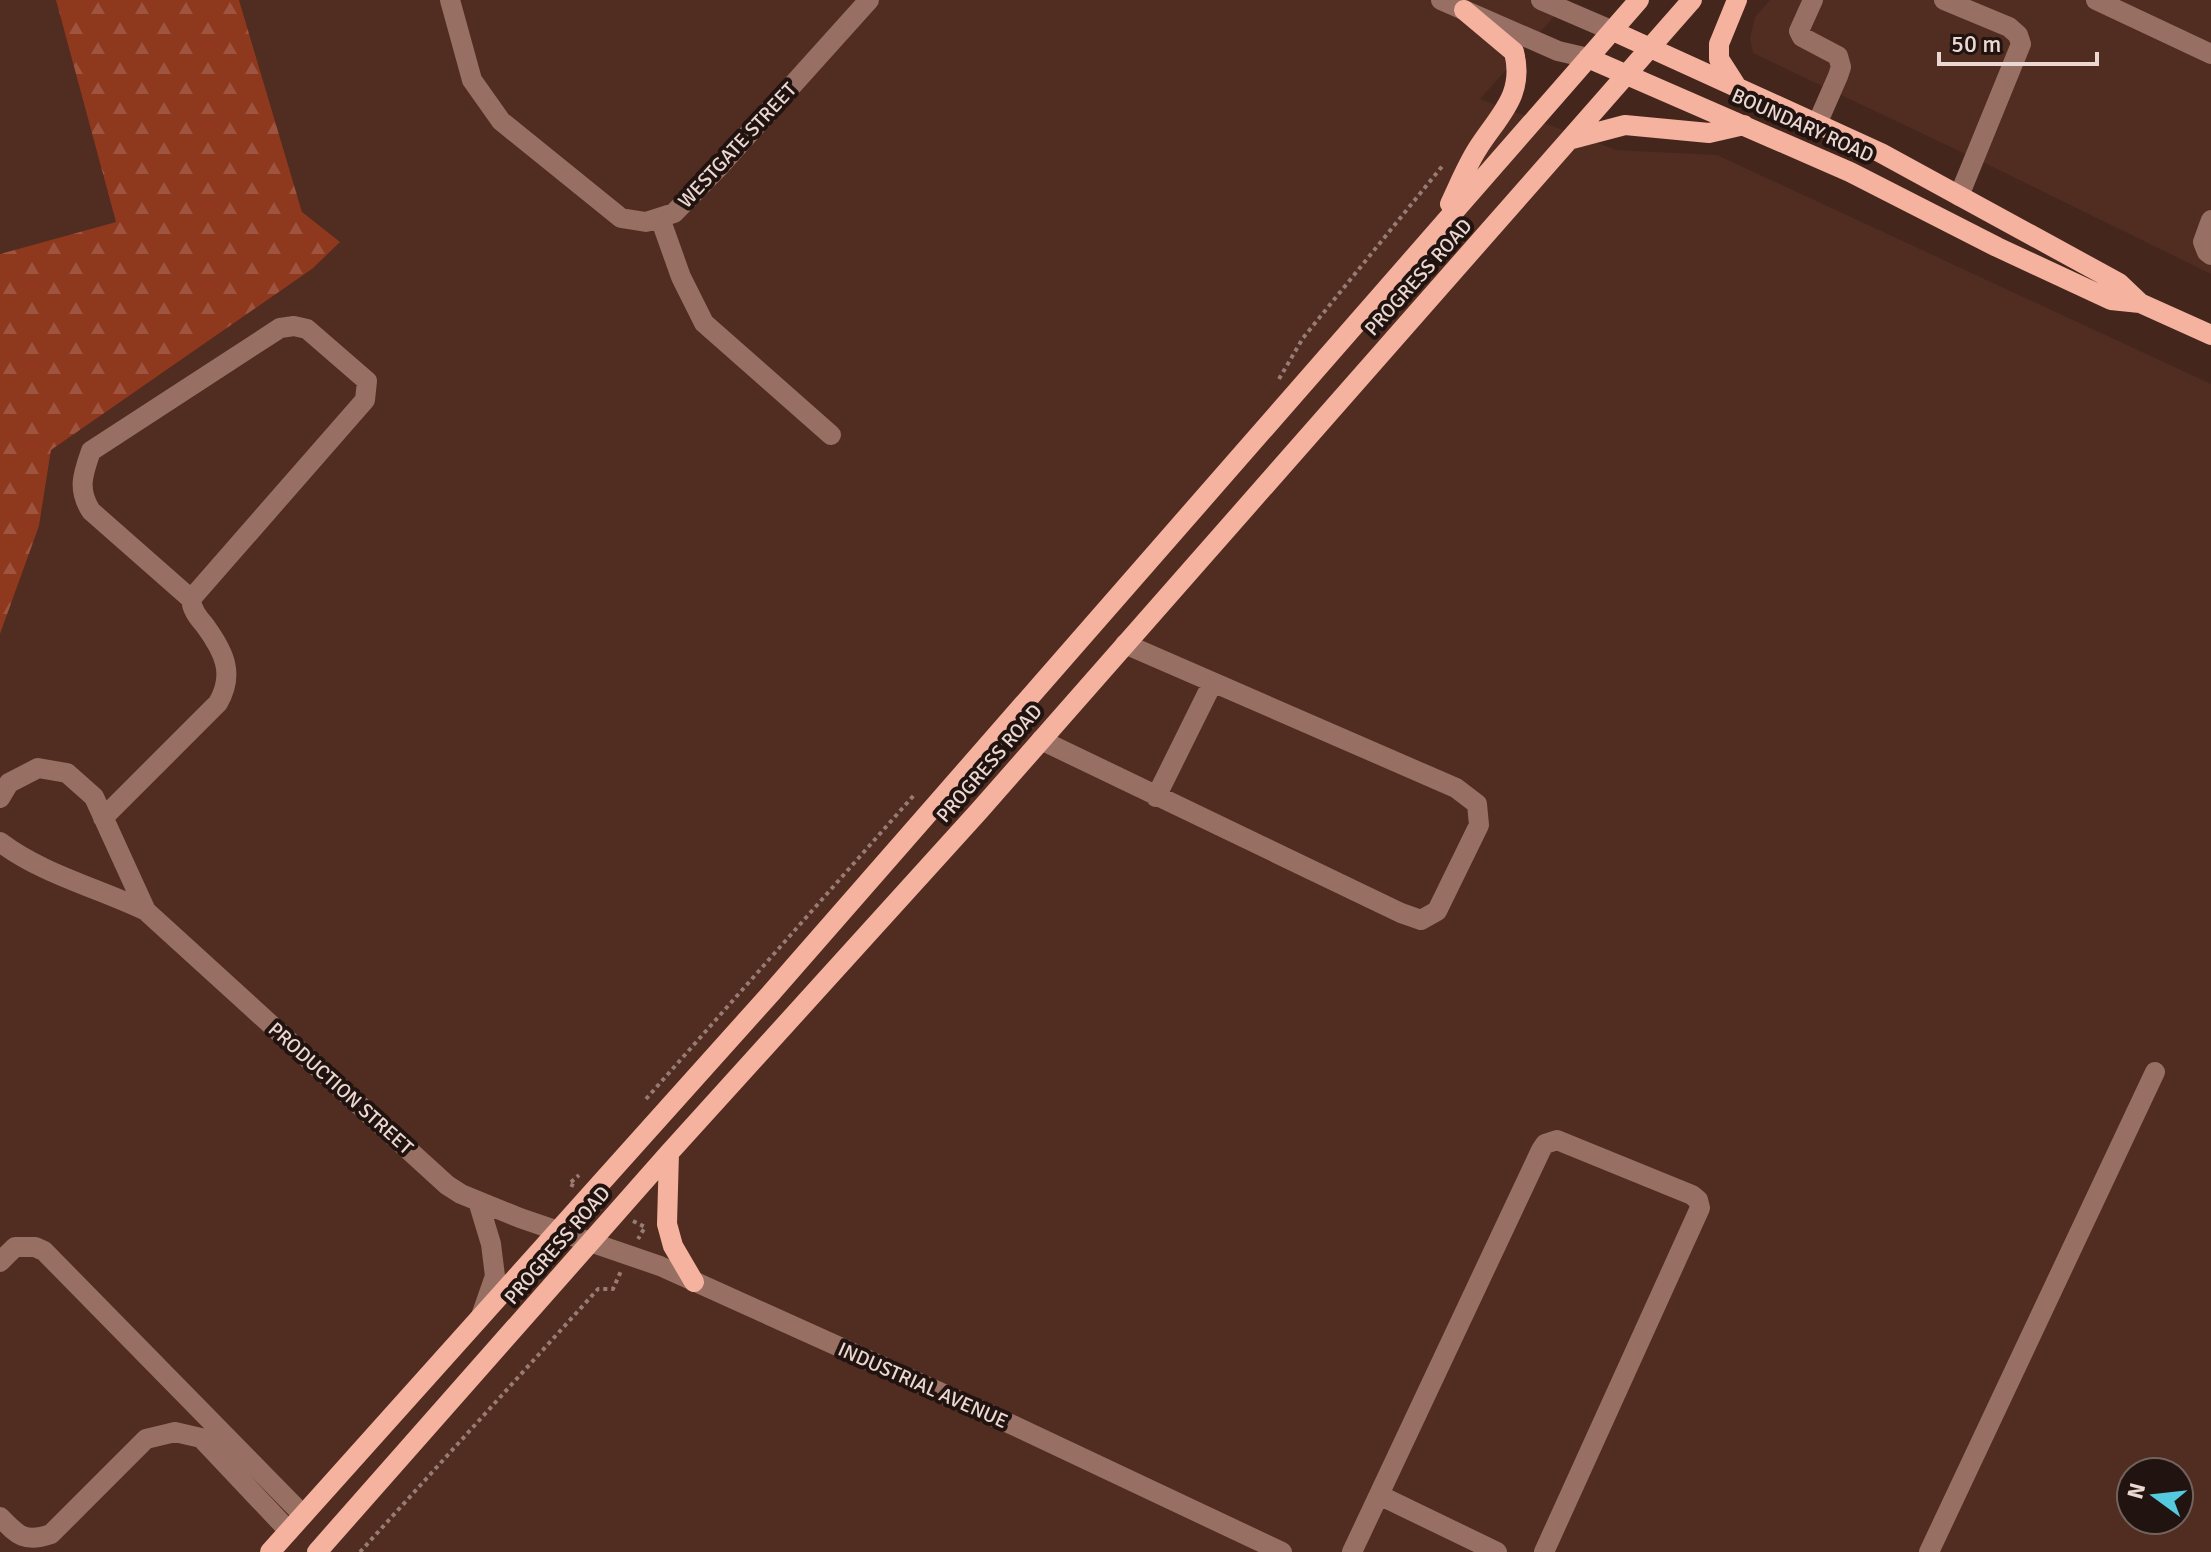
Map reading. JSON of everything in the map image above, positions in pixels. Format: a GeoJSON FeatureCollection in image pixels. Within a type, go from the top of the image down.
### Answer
{"type":"FeatureCollection","features":[{"type":"Feature","properties":{"kind":"main road","name":"PROGRESS ROAD"},"geometry":{"type":"LineString","coordinates":[[270,1552],[783,980],[1639,0]]}},
{"type":"Feature","properties":{"kind":"main road","name":"PROGRESS ROAD"},"geometry":{"type":"LineString","coordinates":[[317,1552],[669,1153],[1041,740],[1692,0]]}},
{"type":"Feature","properties":{"kind":"main road"},"geometry":{"type":"LineString","coordinates":[[1736,85],[1719,59],[1719,44],[1737,0]]}},
{"type":"Feature","properties":{"kind":"main road"},"geometry":{"type":"LineString","coordinates":[[1437,229],[1478,149],[1508,106],[1517,79],[1514,52],[1464,10]]}},
{"type":"Feature","properties":{"kind":"main road","name":"BOUNDARY ROAD"},"geometry":{"type":"LineString","coordinates":[[1613,31],[1881,153],[2119,283],[2140,303]]}},
{"type":"Feature","properties":{"kind":"main road","name":"BOUNDARY ROAD"},"geometry":{"type":"LineString","coordinates":[[1588,58],[1885,188],[1997,247],[2111,300],[2140,303],[2211,335]]}},
{"type":"Feature","properties":{"kind":"main road"},"geometry":{"type":"LineString","coordinates":[[1572,139],[1625,125],[1709,133],[1744,125]]}},
{"type":"Feature","properties":{"kind":"main road"},"geometry":{"type":"LineString","coordinates":[[669,1153],[667,1224],[673,1246],[694,1282]]}},
{"type":"Feature","properties":{"kind":"street","name":"WESTGATE STREET"},"geometry":{"type":"LineString","coordinates":[[450,0],[472,80],[501,121],[621,218],[646,222],[674,213],[869,0]]}},
{"type":"Feature","properties":{"kind":"street","name":"BOUNDARY ROAD"},"geometry":{"type":"LineString","coordinates":[[1441,0],[1558,51],[1588,58]]}},
{"type":"Feature","properties":{"kind":"street","name":"BOUNDARY ROAD"},"geometry":{"type":"LineString","coordinates":[[1541,0],[1613,31]]}},
{"type":"Feature","properties":{"kind":"street"},"geometry":{"type":"LineString","coordinates":[[1813,0],[1799,31],[1802,37],[1838,56],[1841,67],[1817,124]]}},
{"type":"Feature","properties":{"kind":"street"},"geometry":{"type":"LineString","coordinates":[[1944,0],[2009,27],[2018,35],[2021,44],[1959,196]]}},
{"type":"Feature","properties":{"kind":"street"},"geometry":{"type":"LineString","coordinates":[[2096,0],[2211,54]]}},
{"type":"Feature","properties":{"kind":"street"},"geometry":{"type":"LineString","coordinates":[[660,218],[681,277],[704,323],[831,435]]}},
{"type":"Feature","properties":{"kind":"street"},"geometry":{"type":"LineString","coordinates":[[2211,220],[2203,242],[2211,255]]}},
{"type":"Feature","properties":{"kind":"street"},"geometry":{"type":"LineString","coordinates":[[103,818],[218,703],[227,688],[227,668],[216,641],[192,608],[191,599],[91,511],[84,500],[81,477],[91,451],[280,328],[294,326],[307,329],[367,381],[365,400],[191,599]]}},
{"type":"Feature","properties":{"kind":"street"},"geometry":{"type":"LineString","coordinates":[[1041,740],[1401,913],[1421,920],[1437,911],[1479,825],[1477,804],[1456,788],[1125,644]]}},
{"type":"Feature","properties":{"kind":"street"},"geometry":{"type":"LineString","coordinates":[[1156,797],[1212,684]]}},
{"type":"Feature","properties":{"kind":"street","name":"PRODUCTION STREET"},"geometry":{"type":"LineString","coordinates":[[0,798],[9,783],[38,768],[67,773],[94,797],[146,911]]}},
{"type":"Feature","properties":{"kind":"street","name":"PRODUCTION STREET"},"geometry":{"type":"LineString","coordinates":[[0,842],[22,858],[146,911],[447,1185],[478,1201],[558,1231]]}},
{"type":"Feature","properties":{"kind":"street"},"geometry":{"type":"LineString","coordinates":[[1929,1552],[2155,1072]]}},
{"type":"Feature","properties":{"kind":"street"},"geometry":{"type":"LineString","coordinates":[[1352,1552],[1541,1150],[1545,1144],[1557,1140],[1692,1195],[1698,1200],[1700,1208],[1544,1552]]}},
{"type":"Feature","properties":{"kind":"street"},"geometry":{"type":"LineString","coordinates":[[478,1201],[491,1244],[495,1276],[481,1317]]}},
{"type":"Feature","properties":{"kind":"street","name":"INDUSTRIAL AVENUE"},"geometry":{"type":"LineString","coordinates":[[558,1231],[660,1266],[1017,1427],[1282,1552]]}},
{"type":"Feature","properties":{"kind":"street"},"geometry":{"type":"LineString","coordinates":[[0,1262],[15,1247],[35,1247],[44,1251],[296,1523]]}},
{"type":"Feature","properties":{"kind":"street"},"geometry":{"type":"LineString","coordinates":[[0,1517],[16,1534],[34,1540],[51,1534],[146,1439],[175,1432],[201,1438],[296,1523]]}},
{"type":"Feature","properties":{"kind":"street"},"geometry":{"type":"LineString","coordinates":[[1379,1495],[1497,1552]]}},
{"type":"Feature","properties":{"kind":"path"},"geometry":{"type":"LineString","coordinates":[[360,1552],[598,1289],[613,1289],[628,1256]]}},
{"type":"Feature","properties":{"kind":"shaded area"},"geometry":{"type":"Polygon","coordinates":[[[0,0],[56,0],[117,222],[0,254],[0,0]]]}},
{"type":"Feature","properties":{"kind":"shaded area"},"geometry":{"type":"Polygon","coordinates":[[[239,0],[1569,0],[1480,99],[1616,150],[1717,155],[2211,384],[2211,1552],[0,1552],[0,634],[39,526],[51,450],[312,269],[302,212],[239,0]]]}},
{"type":"Feature","properties":{"kind":"shaded area"},"geometry":{"type":"Polygon","coordinates":[[[1770,0],[2211,0],[2211,274],[1753,53],[1750,38],[1755,17],[1770,0]]]}},
{"type":"Feature","properties":{"kind":"green space"},"geometry":{"type":"Polygon","coordinates":[[[56,0],[239,0],[302,212],[340,242],[312,269],[51,450],[39,526],[0,634],[0,254],[116,222],[56,0]]]}}]}
